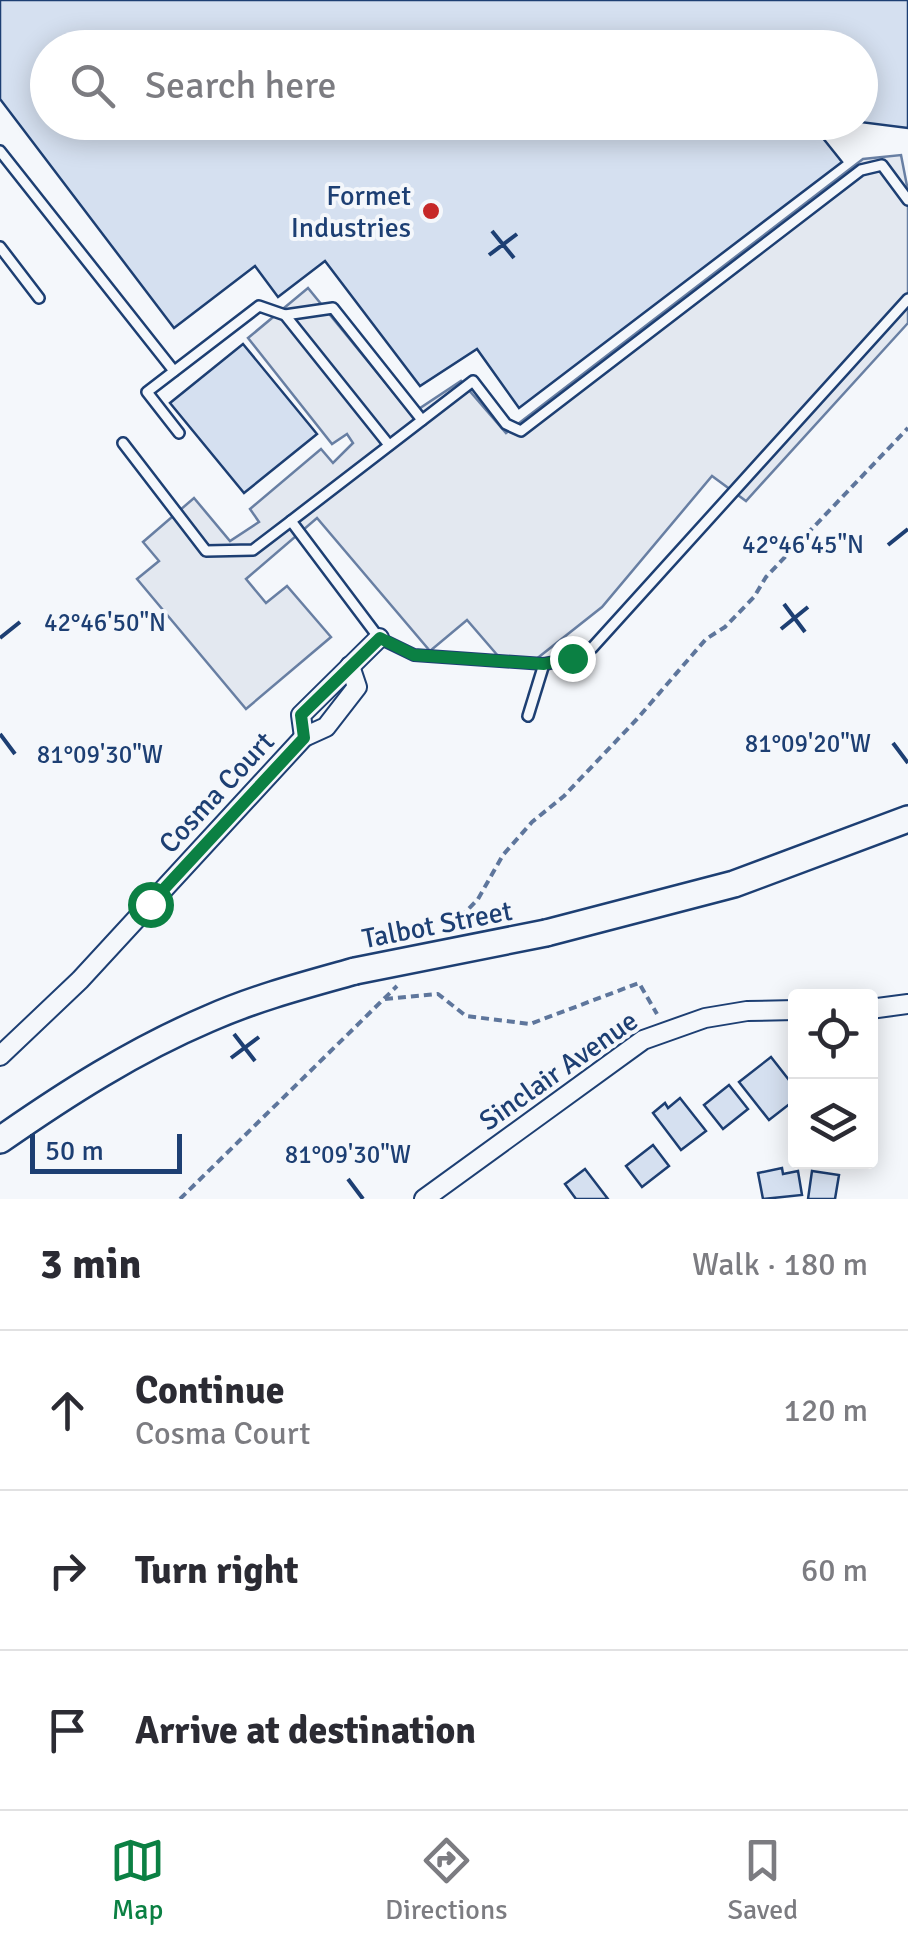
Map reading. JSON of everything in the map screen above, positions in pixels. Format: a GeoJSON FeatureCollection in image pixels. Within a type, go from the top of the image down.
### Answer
{"type":"FeatureCollection","features":[{"type":"Feature","properties":{"kind":"main road","name":"Talbot Street"},"geometry":{"type":"LineString","coordinates":[[0,1140],[119,1062],[210,1018],[282,991],[355,971],[546,933],[734,884],[908,819]]}},
{"type":"Feature","properties":{"kind":"street","name":"Cosma Court"},"geometry":{"type":"LineString","coordinates":[[0,1056],[80,980],[304,738],[301,715],[380,638]]}},
{"type":"Feature","properties":{"kind":"street"},"geometry":{"type":"LineString","coordinates":[[878,1008],[908,1004]]}},
{"type":"Feature","properties":{"kind":"street","name":"Sinclair Avenue"},"geometry":{"type":"LineString","coordinates":[[424,1199],[625,1052],[666,1030],[733,1013],[788,1010]]}},
{"type":"Feature","properties":{"kind":"lane"},"geometry":{"type":"LineString","coordinates":[[0,151],[174,371]]}},
{"type":"Feature","properties":{"kind":"lane"},"geometry":{"type":"LineString","coordinates":[[123,443],[206,551],[252,550],[473,381],[506,424],[521,430],[861,170],[882,165],[908,200]]}},
{"type":"Feature","properties":{"kind":"lane"},"geometry":{"type":"LineString","coordinates":[[898,186],[908,178]]}},
{"type":"Feature","properties":{"kind":"lane"},"geometry":{"type":"LineString","coordinates":[[0,248],[40,298]]}},
{"type":"Feature","properties":{"kind":"lane"},"geometry":{"type":"LineString","coordinates":[[290,521],[380,638],[414,655],[544,664],[572,658],[592,648],[908,299]]}},
{"type":"Feature","properties":{"kind":"lane"},"geometry":{"type":"LineString","coordinates":[[180,433],[147,392],[259,306],[285,315],[333,308],[422,420]]}},
{"type":"Feature","properties":{"kind":"lane"},"geometry":{"type":"LineString","coordinates":[[285,315],[389,445]]}},
{"type":"Feature","properties":{"kind":"lane"},"geometry":{"type":"LineString","coordinates":[[528,716],[544,664]]}},
{"type":"Feature","properties":{"kind":"path"},"geometry":{"type":"LineString","coordinates":[[452,927],[478,899],[503,855],[532,822],[564,796],[638,719],[706,639],[725,627],[754,597],[766,576],[908,428]]}},
{"type":"Feature","properties":{"kind":"path"},"geometry":{"type":"LineString","coordinates":[[385,999],[438,994],[466,1016],[530,1024],[640,983],[666,1030]]}},
{"type":"Feature","properties":{"kind":"path"},"geometry":{"type":"LineString","coordinates":[[180,1199],[398,984]]}},
{"type":"Feature","properties":{"kind":"shaded area"},"geometry":{"type":"Polygon","coordinates":[[[901,155],[908,191],[908,323],[746,501],[712,476],[602,607],[535,660],[505,664],[467,620],[430,651],[317,518],[246,579],[266,603],[287,586],[331,637],[246,709],[137,579],[159,561],[143,542],[194,498],[230,541],[259,522],[250,509],[321,449],[333,463],[353,443],[347,434],[332,444],[248,338],[308,288],[411,414],[461,381],[506,433],[863,159],[901,155]]]}},
{"type":"Feature","properties":{"kind":"building","name":"Formet Industries"},"geometry":{"type":"Polygon","coordinates":[[[0,0],[908,0],[908,128],[878,124],[878,30],[30,30],[30,138],[0,99],[0,0]]]}},
{"type":"Feature","properties":{"kind":"building","name":"Formet Industries"},"geometry":{"type":"Polygon","coordinates":[[[31,140],[824,140],[842,162],[519,408],[477,349],[420,386],[325,261],[278,297],[255,266],[174,328],[31,140]]]}},
{"type":"Feature","properties":{"kind":"building"},"geometry":{"type":"Polygon","coordinates":[[[243,344],[317,434],[244,493],[170,403],[243,344]]]}},
{"type":"Feature","properties":{"kind":"building"},"geometry":{"type":"Polygon","coordinates":[[[771,1057],[788,1079],[788,1105],[769,1120],[739,1082],[771,1057]]]}},
{"type":"Feature","properties":{"kind":"building"},"geometry":{"type":"Polygon","coordinates":[[[729,1085],[748,1109],[723,1129],[704,1105],[729,1085]]]}},
{"type":"Feature","properties":{"kind":"building"},"geometry":{"type":"Polygon","coordinates":[[[680,1098],[706,1131],[681,1150],[653,1113],[680,1098]]]}},
{"type":"Feature","properties":{"kind":"building"},"geometry":{"type":"Polygon","coordinates":[[[653,1145],[669,1166],[642,1187],[626,1166],[653,1145]]]}},
{"type":"Feature","properties":{"kind":"building"},"geometry":{"type":"Polygon","coordinates":[[[782,1168],[783,1174],[798,1171],[802,1195],[763,1199],[758,1173],[782,1168]]]}},
{"type":"Feature","properties":{"kind":"building"},"geometry":{"type":"Polygon","coordinates":[[[585,1169],[608,1199],[576,1199],[565,1184],[585,1169]]]}},
{"type":"Feature","properties":{"kind":"building"},"geometry":{"type":"Polygon","coordinates":[[[812,1171],[839,1175],[835,1199],[808,1199],[812,1171]]]}},
{"type":"Feature","properties":{"kind":"place","name":"Formet Industries"},"geometry":{"type":"Point","coordinates":[431,211]}},
{"type":"Feature","properties":{"kind":"route"},"geometry":{"type":"LineString","coordinates":[[150,904],[304,738],[301,715],[380,638],[414,655],[544,664],[572,658]]}}]}
